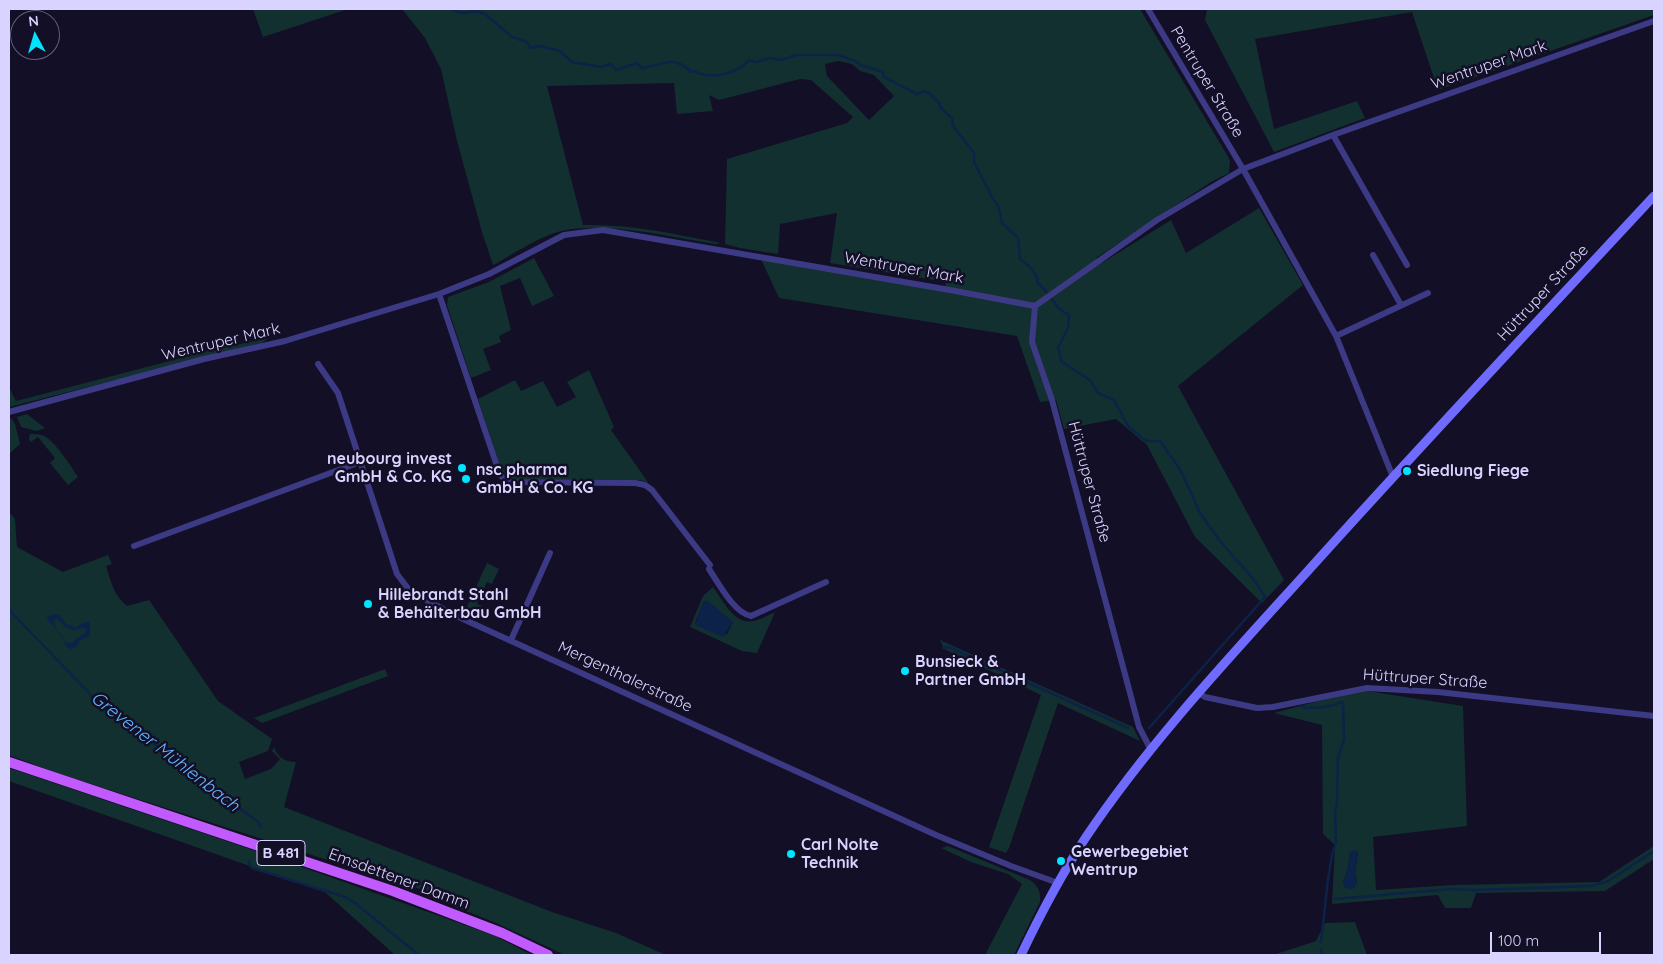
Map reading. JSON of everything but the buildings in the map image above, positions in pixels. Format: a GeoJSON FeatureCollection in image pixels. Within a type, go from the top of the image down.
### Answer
{"type":"FeatureCollection","features":[{"type":"Feature","properties":{"kind":"main road","name":"Hüttruper Straße"},"geometry":{"type":"LineString","coordinates":[[1021,955],[1058,883],[1085,838],[1151,750],[1198,693],[1393,477],[1654,196]]}},
{"type":"Feature","properties":{"kind":"main road","name":"Emsdettener Damm"},"geometry":{"type":"LineString","coordinates":[[9,762],[392,891],[502,933],[548,955]]}},
{"type":"Feature","properties":{"kind":"street","name":"Pentruper Straße"},"geometry":{"type":"LineString","coordinates":[[1148,9],[1243,169]]}},
{"type":"Feature","properties":{"kind":"street","name":"Wentruper Mark"},"geometry":{"type":"LineString","coordinates":[[9,412],[204,359],[285,341],[440,294],[489,274],[564,235],[603,230],[1035,306],[1157,220],[1243,169],[1332,135],[1654,21]]}},
{"type":"Feature","properties":{"kind":"street"},"geometry":{"type":"LineString","coordinates":[[1332,135],[1407,265]]}},
{"type":"Feature","properties":{"kind":"street"},"geometry":{"type":"LineString","coordinates":[[1243,169],[1336,336],[1393,477]]}},
{"type":"Feature","properties":{"kind":"street"},"geometry":{"type":"LineString","coordinates":[[1373,255],[1401,306]]}},
{"type":"Feature","properties":{"kind":"street"},"geometry":{"type":"LineString","coordinates":[[440,294],[500,475],[508,482],[635,483],[645,485],[652,490],[710,567],[738,610],[745,615],[751,616],[826,582]]}},
{"type":"Feature","properties":{"kind":"street"},"geometry":{"type":"LineString","coordinates":[[1336,336],[1428,294]]}},
{"type":"Feature","properties":{"kind":"street","name":"Hüttruper Straße"},"geometry":{"type":"LineString","coordinates":[[1035,306],[1032,342],[1052,400],[1139,727],[1151,750]]}},
{"type":"Feature","properties":{"kind":"street","name":"Mergenthalerstraße"},"geometry":{"type":"LineString","coordinates":[[318,364],[338,393],[397,574],[410,591],[452,614],[936,835],[1058,883]]}},
{"type":"Feature","properties":{"kind":"street"},"geometry":{"type":"LineString","coordinates":[[134,546],[360,462]]}},
{"type":"Feature","properties":{"kind":"street"},"geometry":{"type":"LineString","coordinates":[[511,640],[550,553]]}},
{"type":"Feature","properties":{"kind":"street","name":"Hüttruper Straße"},"geometry":{"type":"LineString","coordinates":[[1198,693],[1205,697],[1257,708],[1273,707],[1367,688],[1438,692],[1654,716]]}},
{"type":"Feature","properties":{"kind":"green space"},"geometry":{"type":"Polygon","coordinates":[[[253,9],[348,9],[263,37],[253,9]]]}},
{"type":"Feature","properties":{"kind":"green space"},"geometry":{"type":"Polygon","coordinates":[[[402,9],[1140,9],[1230,160],[1229,173],[1211,182],[1096,258],[1102,263],[1171,220],[1186,253],[1259,208],[1303,285],[1178,386],[1284,580],[1262,603],[1195,537],[1147,445],[1116,419],[1064,429],[1056,400],[1040,402],[1017,336],[779,298],[761,259],[945,290],[946,282],[830,263],[837,213],[780,224],[778,254],[725,244],[727,159],[847,123],[853,117],[811,80],[800,79],[719,100],[709,95],[713,111],[677,114],[674,83],[547,86],[583,225],[636,228],[721,243],[716,244],[621,229],[583,228],[556,232],[493,265],[457,141],[441,69],[425,38],[402,9]],[[838,61],[825,64],[827,76],[869,120],[894,96],[874,75],[860,71],[852,64],[838,61]]]}},
{"type":"Feature","properties":{"kind":"green space"},"geometry":{"type":"Polygon","coordinates":[[[1207,9],[1654,9],[1654,15],[1438,90],[1412,12],[1255,39],[1274,129],[1357,101],[1365,118],[1274,152],[1205,20],[1207,9]]]}},
{"type":"Feature","properties":{"kind":"green space"},"geometry":{"type":"Polygon","coordinates":[[[534,258],[554,296],[532,306],[520,278],[500,286],[511,330],[499,336],[501,342],[483,349],[491,370],[471,378],[447,305],[448,297],[489,282],[534,258]]]}},
{"type":"Feature","properties":{"kind":"green space"},"geometry":{"type":"Polygon","coordinates":[[[269,338],[262,343],[9,407],[9,387],[16,401],[212,350],[269,338]]]}},
{"type":"Feature","properties":{"kind":"green space"},"geometry":{"type":"Polygon","coordinates":[[[589,370],[614,427],[611,430],[648,482],[640,480],[513,479],[507,477],[502,472],[478,399],[515,380],[521,391],[543,381],[557,407],[576,397],[567,382],[589,370]]]}},
{"type":"Feature","properties":{"kind":"green space"},"geometry":{"type":"Polygon","coordinates":[[[27,414],[45,428],[37,431],[21,427],[17,417],[27,414]]]}},
{"type":"Feature","properties":{"kind":"green space"},"geometry":{"type":"Polygon","coordinates":[[[11,418],[15,424],[20,444],[9,454],[9,419],[11,418]]]}},
{"type":"Feature","properties":{"kind":"green space"},"geometry":{"type":"Polygon","coordinates":[[[30,434],[42,435],[52,442],[78,477],[68,485],[50,463],[55,458],[38,437],[31,442],[29,439],[30,434]]]}},
{"type":"Feature","properties":{"kind":"green space"},"geometry":{"type":"Polygon","coordinates":[[[9,512],[15,519],[17,547],[63,572],[108,555],[112,564],[106,566],[116,593],[123,602],[127,606],[149,600],[218,701],[272,739],[268,751],[239,762],[245,779],[271,769],[280,759],[272,751],[274,747],[277,754],[282,758],[296,762],[284,807],[552,912],[616,933],[666,955],[565,955],[496,923],[446,903],[418,888],[389,879],[379,878],[57,773],[9,755],[9,512]]]}},
{"type":"Feature","properties":{"kind":"green space"},"geometry":{"type":"Polygon","coordinates":[[[487,563],[499,569],[492,584],[487,582],[477,604],[482,606],[478,614],[466,609],[487,563]]]}},
{"type":"Feature","properties":{"kind":"green space"},"geometry":{"type":"Polygon","coordinates":[[[713,587],[730,610],[740,619],[746,621],[759,620],[775,612],[757,653],[742,651],[690,627],[703,596],[713,587]],[[704,601],[695,623],[727,634],[733,622],[704,601]]]}},
{"type":"Feature","properties":{"kind":"green space"},"geometry":{"type":"Polygon","coordinates":[[[940,640],[1133,727],[1140,741],[1058,703],[1009,848],[1006,853],[989,847],[1041,695],[944,649],[940,640]]]}},
{"type":"Feature","properties":{"kind":"green space"},"geometry":{"type":"Polygon","coordinates":[[[385,669],[388,676],[262,723],[254,718],[385,669]]]}},
{"type":"Feature","properties":{"kind":"green space"},"geometry":{"type":"Polygon","coordinates":[[[1367,691],[1463,706],[1467,826],[1373,837],[1376,890],[1454,885],[1599,882],[1654,846],[1654,859],[1605,891],[1476,893],[1471,908],[1445,908],[1438,895],[1332,904],[1335,845],[1323,834],[1322,725],[1274,713],[1322,700],[1367,691]],[[1350,852],[1348,868],[1343,883],[1357,883],[1355,872],[1358,852],[1350,852]]]}},
{"type":"Feature","properties":{"kind":"green space"},"geometry":{"type":"Polygon","coordinates":[[[9,768],[268,855],[493,935],[532,955],[395,955],[326,893],[9,781],[9,768]]]}},
{"type":"Feature","properties":{"kind":"green space"},"geometry":{"type":"Polygon","coordinates":[[[948,846],[1030,880],[1037,887],[1040,902],[1014,955],[985,955],[1022,884],[1008,874],[971,862],[941,848],[948,846]]]}},
{"type":"Feature","properties":{"kind":"green space"},"geometry":{"type":"Polygon","coordinates":[[[1355,922],[1367,955],[1273,955],[1316,941],[1325,923],[1355,922]]]}},
{"type":"Feature","properties":{"kind":"water"},"geometry":{"type":"Polygon","coordinates":[[[707,600],[733,622],[723,637],[695,625],[703,603],[707,600]]]}},
{"type":"Feature","properties":{"kind":"water"},"geometry":{"type":"Polygon","coordinates":[[[57,614],[61,616],[66,624],[76,627],[85,622],[90,622],[90,636],[79,641],[78,646],[71,649],[66,647],[64,639],[66,642],[71,643],[86,632],[85,628],[70,629],[65,627],[56,618],[54,622],[57,630],[46,618],[57,614]]]}},
{"type":"Feature","properties":{"kind":"water"},"geometry":{"type":"Polygon","coordinates":[[[1355,850],[1358,852],[1355,872],[1357,883],[1353,889],[1345,888],[1343,883],[1348,868],[1350,852],[1355,850]]]}},
{"type":"Feature","properties":{"kind":"waterway"},"geometry":{"type":"LineString","coordinates":[[450,9],[462,13],[477,11],[485,14],[512,37],[527,42],[530,48],[539,46],[560,51],[572,62],[601,67],[611,64],[616,70],[637,63],[642,68],[673,62],[679,63],[691,72],[716,75],[738,69],[749,60],[756,62],[770,58],[781,60],[796,55],[839,55],[883,72],[884,77],[917,94],[924,91],[929,93],[939,103],[941,108],[952,118],[953,126],[974,153],[974,162],[998,205],[1002,223],[1018,238],[1020,259],[1032,269],[1038,283],[1056,305],[1069,315],[1068,328],[1058,348],[1062,362],[1090,380],[1098,393],[1114,400],[1128,426],[1146,441],[1160,441],[1181,471],[1200,513],[1220,541],[1255,581],[1265,597],[1149,728]]}},
{"type":"Feature","properties":{"kind":"waterway","name":"Grevener Mühlenbach"},"geometry":{"type":"LineString","coordinates":[[9,610],[98,702],[258,822],[261,827]]}},
{"type":"Feature","properties":{"kind":"waterway"},"geometry":{"type":"LineString","coordinates":[[943,648],[949,647],[1128,728]]}},
{"type":"Feature","properties":{"kind":"waterway"},"geometry":{"type":"LineString","coordinates":[[1302,707],[1322,707],[1343,703],[1344,739],[1338,758],[1337,804],[1335,811],[1336,842],[1328,879],[1321,942]]}},
{"type":"Feature","properties":{"kind":"waterway"},"geometry":{"type":"LineString","coordinates":[[1335,899],[1452,889],[1591,886],[1608,881],[1654,851]]}},
{"type":"Feature","properties":{"kind":"waterway","name":"Grevener Mühlenbach"},"geometry":{"type":"LineString","coordinates":[[250,861],[249,864],[252,868],[345,897],[419,955]]}},
{"type":"Feature","properties":{"kind":"waterway"},"geometry":{"type":"LineString","coordinates":[[1321,949],[1322,955]]}},
{"type":"Feature","properties":{"kind":"place","name":"neubourg invest GmbH & Co. KG"},"geometry":{"type":"Point","coordinates":[462,468]}},
{"type":"Feature","properties":{"kind":"place","name":"Siedlung Fiege"},"geometry":{"type":"Point","coordinates":[1407,471]}},
{"type":"Feature","properties":{"kind":"place","name":"nsc pharma GmbH & Co. KG"},"geometry":{"type":"Point","coordinates":[466,479]}},
{"type":"Feature","properties":{"kind":"place","name":"Hillebrandt Stahl & Behälterbau GmbH"},"geometry":{"type":"Point","coordinates":[368,604]}},
{"type":"Feature","properties":{"kind":"place","name":"Bunsieck & Partner GmbH"},"geometry":{"type":"Point","coordinates":[905,671]}},
{"type":"Feature","properties":{"kind":"place","name":"Carl Nolte Technik"},"geometry":{"type":"Point","coordinates":[791,854]}},
{"type":"Feature","properties":{"kind":"place","name":"Gewerbegebiet Wentrup"},"geometry":{"type":"Point","coordinates":[1061,861]}}]}
